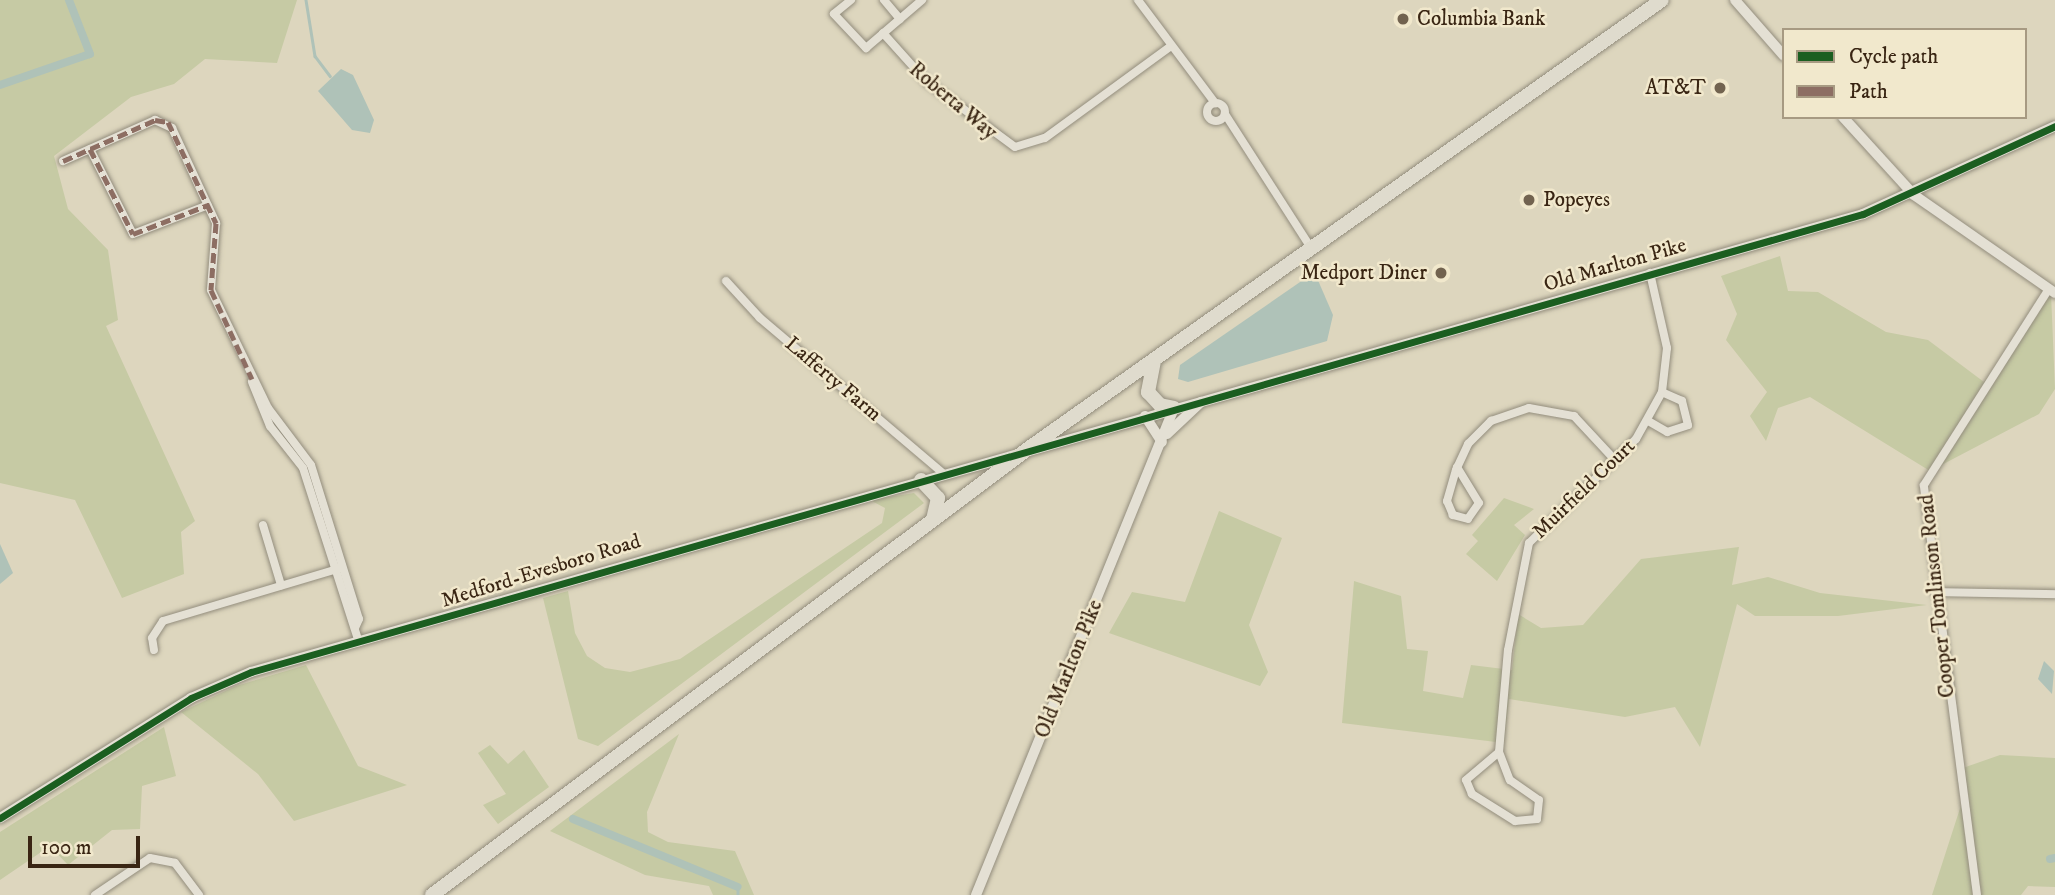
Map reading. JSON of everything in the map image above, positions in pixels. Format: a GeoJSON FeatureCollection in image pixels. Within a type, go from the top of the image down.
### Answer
{"type":"FeatureCollection","features":[{"type":"Feature","properties":{"kind":"highway"},"geometry":{"type":"LineString","coordinates":[[432,895],[1029,448],[1662,0]]}},
{"type":"Feature","properties":{"kind":"highway"},"geometry":{"type":"LineString","coordinates":[[1156,358],[1147,373],[1148,391],[1160,405],[1174,408]]}},
{"type":"Feature","properties":{"kind":"highway"},"geometry":{"type":"LineString","coordinates":[[921,480],[938,498],[932,521]]}},
{"type":"Feature","properties":{"kind":"street"},"geometry":{"type":"LineString","coordinates":[[851,0],[834,14],[866,48],[922,0]]}},
{"type":"Feature","properties":{"kind":"street"},"geometry":{"type":"LineString","coordinates":[[884,0],[900,19]]}},
{"type":"Feature","properties":{"kind":"street"},"geometry":{"type":"LineString","coordinates":[[1138,0],[1203,93],[1215,103],[1230,131],[1311,248]]}},
{"type":"Feature","properties":{"kind":"street"},"geometry":{"type":"LineString","coordinates":[[1735,0],[1782,54]]}},
{"type":"Feature","properties":{"kind":"street","name":"Roberta Way"},"geometry":{"type":"LineString","coordinates":[[883,33],[909,66],[1015,147],[1045,138],[1171,47]]}},
{"type":"Feature","properties":{"kind":"street"},"geometry":{"type":"LineString","coordinates":[[1203,93],[1208,109],[1221,117]]}},
{"type":"Feature","properties":{"kind":"street"},"geometry":{"type":"LineString","coordinates":[[1208,109],[1215,103]]}},
{"type":"Feature","properties":{"kind":"street"},"geometry":{"type":"LineString","coordinates":[[1845,119],[1914,195],[2052,291]]}},
{"type":"Feature","properties":{"kind":"street"},"geometry":{"type":"LineString","coordinates":[[63,161],[155,120],[168,122],[216,223],[211,290],[252,379],[270,426],[303,468],[333,570],[359,642]]}},
{"type":"Feature","properties":{"kind":"street","name":"Old Marlton Pike"},"geometry":{"type":"LineString","coordinates":[[1145,416],[1914,195],[2055,126]]}},
{"type":"Feature","properties":{"kind":"street"},"geometry":{"type":"LineString","coordinates":[[90,149],[133,234],[208,205]]}},
{"type":"Feature","properties":{"kind":"street","name":"Muirfield Court"},"geometry":{"type":"LineString","coordinates":[[1499,752],[1521,559],[1538,529],[1650,422],[1662,392],[1667,348],[1650,273]]}},
{"type":"Feature","properties":{"kind":"street","name":"Lafferty Farm"},"geometry":{"type":"LineString","coordinates":[[726,281],[760,318],[944,474]]}},
{"type":"Feature","properties":{"kind":"street","name":"Cooper Tomlinson Road"},"geometry":{"type":"LineString","coordinates":[[1977,895],[1923,503],[1928,474],[2052,291]]}},
{"type":"Feature","properties":{"kind":"street"},"geometry":{"type":"LineString","coordinates":[[252,379],[311,465],[359,619],[355,628]]}},
{"type":"Feature","properties":{"kind":"street"},"geometry":{"type":"LineString","coordinates":[[1650,422],[1667,432],[1688,425],[1682,401],[1662,392]]}},
{"type":"Feature","properties":{"kind":"street"},"geometry":{"type":"LineString","coordinates":[[1145,416],[1162,442],[1210,397]]}},
{"type":"Feature","properties":{"kind":"street","name":"Old Marlton Pike"},"geometry":{"type":"LineString","coordinates":[[976,895],[1174,408]]}},
{"type":"Feature","properties":{"kind":"street"},"geometry":{"type":"LineString","coordinates":[[1458,467],[1479,503],[1468,519],[1449,509],[1458,467],[1478,431],[1528,408],[1574,416],[1612,458]]}},
{"type":"Feature","properties":{"kind":"street","name":"Medford-Evesboro Road"},"geometry":{"type":"LineString","coordinates":[[0,818],[210,688],[359,642],[1145,416]]}},
{"type":"Feature","properties":{"kind":"street"},"geometry":{"type":"LineString","coordinates":[[263,525],[281,585]]}},
{"type":"Feature","properties":{"kind":"street"},"geometry":{"type":"LineString","coordinates":[[154,650],[155,628],[163,621],[343,567]]}},
{"type":"Feature","properties":{"kind":"street"},"geometry":{"type":"LineString","coordinates":[[1935,592],[2055,594]]}},
{"type":"Feature","properties":{"kind":"street"},"geometry":{"type":"LineString","coordinates":[[1499,752],[1510,780],[1539,800],[1537,819],[1515,821],[1468,789],[1468,774],[1499,752]]}},
{"type":"Feature","properties":{"kind":"street"},"geometry":{"type":"LineString","coordinates":[[95,895],[150,858],[175,863],[199,895]]}},
{"type":"Feature","properties":{"kind":"green space"},"geometry":{"type":"Polygon","coordinates":[[[0,0],[297,0],[277,63],[205,59],[174,84],[131,97],[54,156],[68,209],[108,250],[118,320],[106,326],[195,521],[181,532],[184,574],[122,598],[75,500],[0,483],[0,0]]]}},
{"type":"Feature","properties":{"kind":"green space"},"geometry":{"type":"Polygon","coordinates":[[[1780,256],[1788,291],[1818,292],[1886,332],[1928,340],[1984,382],[2051,293],[2055,389],[2039,414],[1930,471],[1810,397],[1778,408],[1766,441],[1750,416],[1767,392],[1726,340],[1737,314],[1721,276],[1780,256]]]}},
{"type":"Feature","properties":{"kind":"green space"},"geometry":{"type":"Polygon","coordinates":[[[914,493],[924,503],[598,746],[578,739],[543,598],[568,591],[575,633],[587,656],[605,668],[630,672],[680,659],[882,523],[885,508],[870,500],[914,493]]]}},
{"type":"Feature","properties":{"kind":"green space"},"geometry":{"type":"Polygon","coordinates":[[[1504,498],[1534,509],[1514,525],[1525,535],[1497,581],[1466,554],[1478,541],[1472,535],[1504,498]]]}},
{"type":"Feature","properties":{"kind":"green space"},"geometry":{"type":"Polygon","coordinates":[[[1219,511],[1282,538],[1249,625],[1268,672],[1260,686],[1109,633],[1132,592],[1185,602],[1219,511]]]}},
{"type":"Feature","properties":{"kind":"green space"},"geometry":{"type":"Polygon","coordinates":[[[1739,547],[1732,585],[1768,577],[1820,593],[1927,605],[1838,616],[1755,616],[1737,604],[1700,747],[1675,707],[1625,717],[1509,699],[1504,743],[1342,723],[1354,581],[1401,596],[1407,649],[1428,651],[1423,691],[1463,698],[1471,665],[1512,670],[1518,614],[1541,628],[1583,625],[1641,559],[1739,547]]]}},
{"type":"Feature","properties":{"kind":"green space"},"geometry":{"type":"Polygon","coordinates":[[[306,665],[358,766],[407,785],[294,821],[258,774],[181,712],[236,686],[306,665]]]}},
{"type":"Feature","properties":{"kind":"green space"},"geometry":{"type":"Polygon","coordinates":[[[164,727],[176,776],[142,786],[140,829],[112,830],[68,865],[50,846],[0,880],[0,832],[164,727]]]}},
{"type":"Feature","properties":{"kind":"green space"},"geometry":{"type":"Polygon","coordinates":[[[679,734],[647,812],[648,832],[668,842],[735,851],[754,895],[713,895],[709,886],[645,875],[550,831],[679,734]]]}},
{"type":"Feature","properties":{"kind":"green space"},"geometry":{"type":"Polygon","coordinates":[[[490,745],[508,764],[524,750],[549,787],[498,824],[483,805],[506,794],[478,753],[490,745]]]}},
{"type":"Feature","properties":{"kind":"green space"},"geometry":{"type":"Polygon","coordinates":[[[2000,755],[2055,758],[2055,887],[2028,886],[2021,895],[1932,895],[1964,796],[1960,769],[2000,755]]]}},
{"type":"Feature","properties":{"kind":"shaded area"},"geometry":{"type":"Polygon","coordinates":[[[341,69],[353,75],[374,120],[370,133],[352,130],[318,91],[341,69]]]}},
{"type":"Feature","properties":{"kind":"shaded area"},"geometry":{"type":"Polygon","coordinates":[[[1317,278],[1333,315],[1327,341],[1188,382],[1178,379],[1180,365],[1303,280],[1317,278]]]}},
{"type":"Feature","properties":{"kind":"shaded area"},"geometry":{"type":"Polygon","coordinates":[[[0,544],[13,573],[0,584],[0,544]]]}},
{"type":"Feature","properties":{"kind":"shaded area"},"geometry":{"type":"Polygon","coordinates":[[[2044,661],[2054,671],[2052,694],[2038,679],[2044,661]]]}},
{"type":"Feature","properties":{"kind":"waterway"},"geometry":{"type":"LineString","coordinates":[[0,85],[90,54],[69,0]]}},
{"type":"Feature","properties":{"kind":"waterway"},"geometry":{"type":"LineString","coordinates":[[306,0],[315,56],[330,76]]}},
{"type":"Feature","properties":{"kind":"waterway"},"geometry":{"type":"LineString","coordinates":[[573,819],[738,887]]}},
{"type":"Feature","properties":{"kind":"waterway"},"geometry":{"type":"LineString","coordinates":[[2050,859],[2055,858]]}},
{"type":"Feature","properties":{"kind":"waterway"},"geometry":{"type":"LineString","coordinates":[[738,887],[738,895]]}},
{"type":"Feature","properties":{"kind":"marked path"},"geometry":{"type":"LineString","coordinates":[[63,161],[155,120],[168,122],[216,223],[211,290],[252,379]]}},
{"type":"Feature","properties":{"kind":"marked path"},"geometry":{"type":"LineString","coordinates":[[90,149],[133,234],[208,205]]}},
{"type":"Feature","properties":{"kind":"cycle path"},"geometry":{"type":"LineString","coordinates":[[0,818],[191,698],[251,672],[1863,214],[2055,126]]}},
{"type":"Feature","properties":{"kind":"place","name":"Columbia Bank"},"geometry":{"type":"Point","coordinates":[1403,19]}},
{"type":"Feature","properties":{"kind":"place","name":"AT&T"},"geometry":{"type":"Point","coordinates":[1720,88]}},
{"type":"Feature","properties":{"kind":"place","name":"Popeyes"},"geometry":{"type":"Point","coordinates":[1529,200]}},
{"type":"Feature","properties":{"kind":"place","name":"Medport Diner"},"geometry":{"type":"Point","coordinates":[1441,273]}}]}
